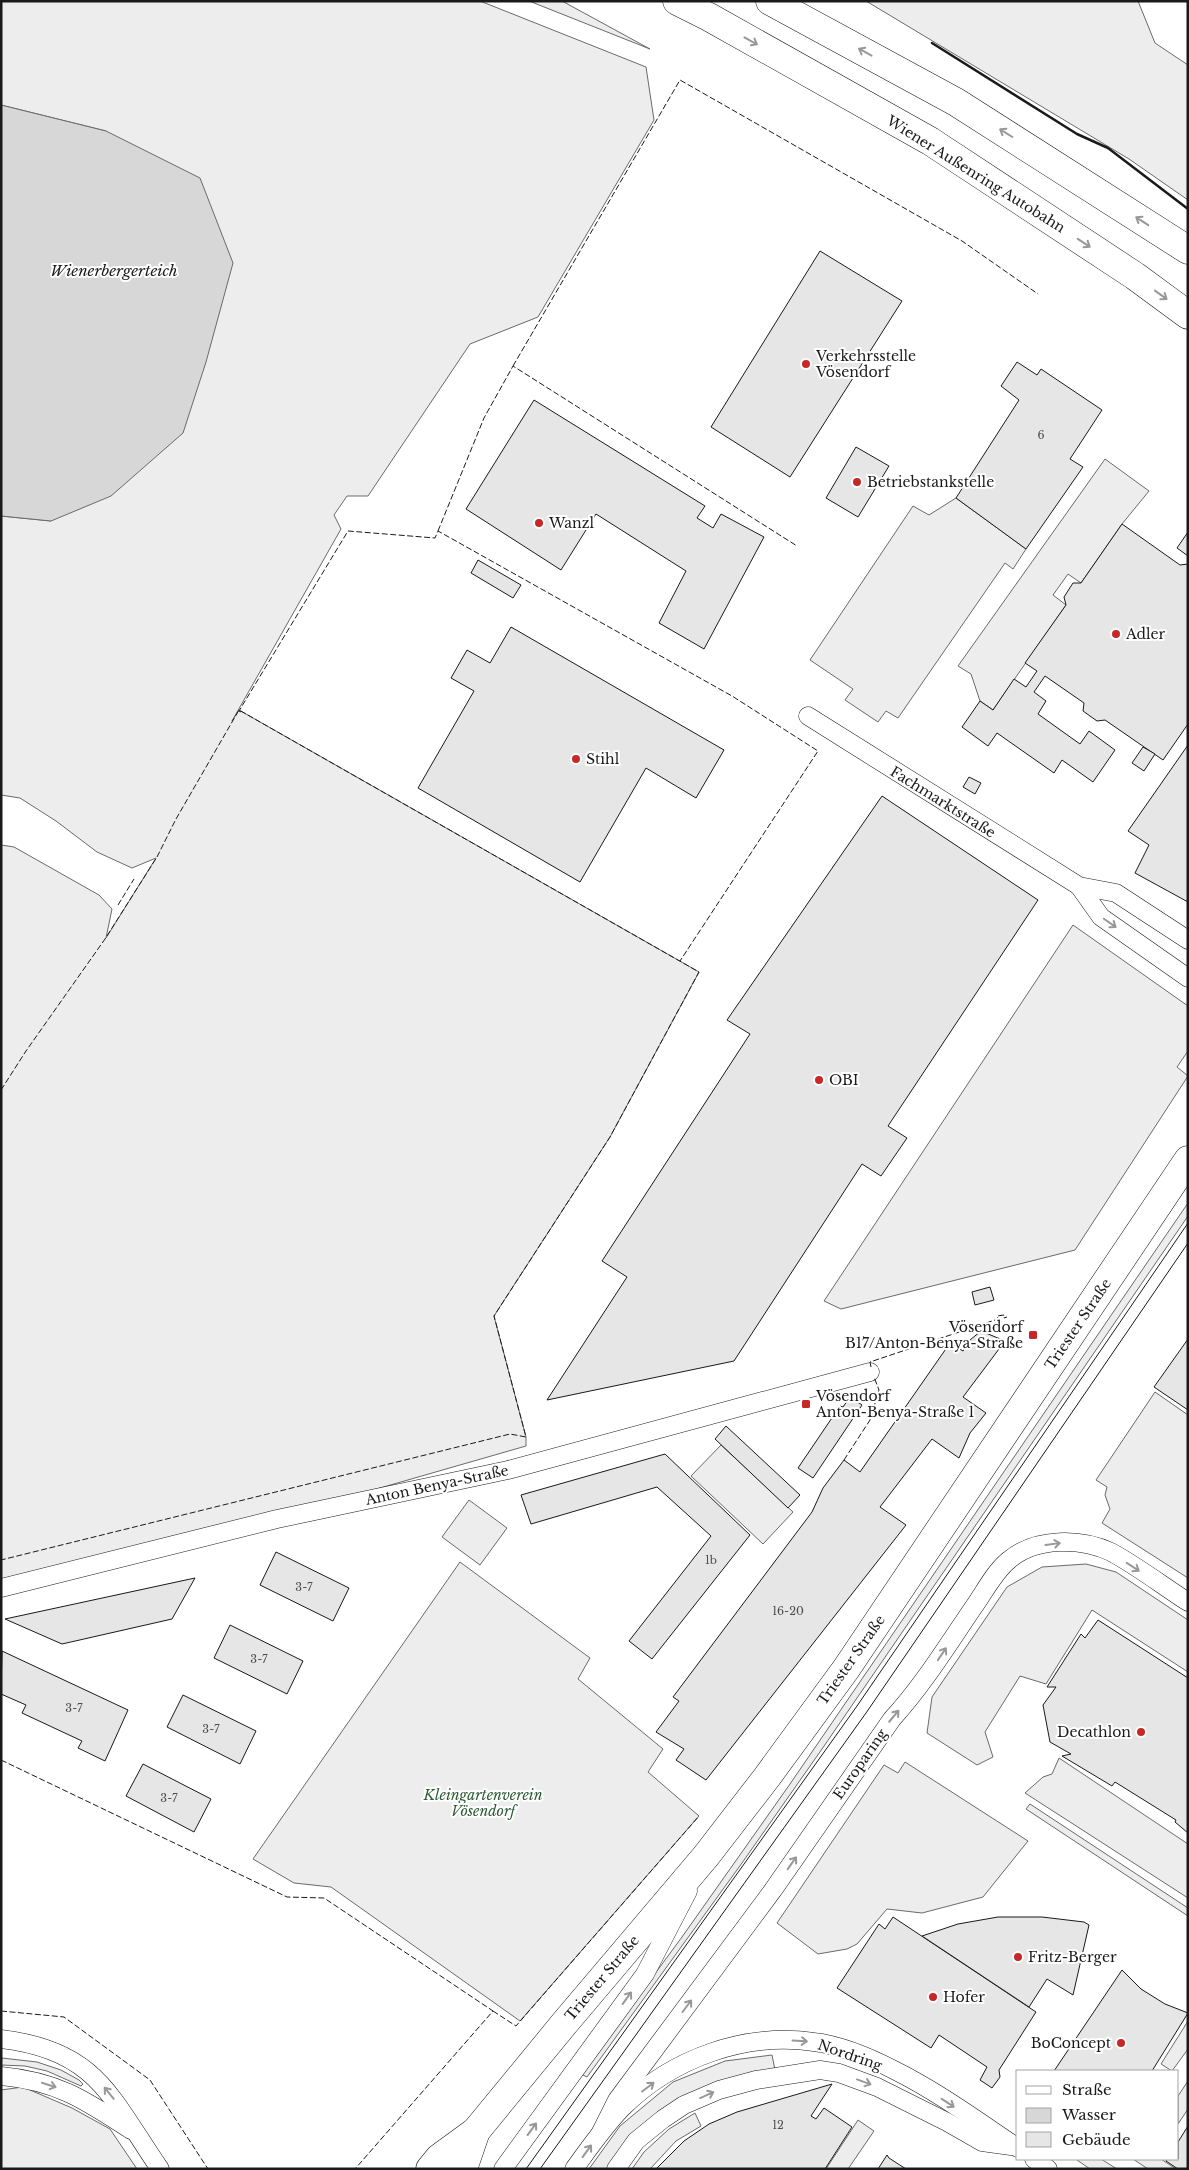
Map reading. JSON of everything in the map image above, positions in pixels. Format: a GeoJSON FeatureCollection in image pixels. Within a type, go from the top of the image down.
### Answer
{"type":"FeatureCollection","features":[{"type":"Feature","properties":{"kind":"main road","name":"Wiener Außenring Autobahn"},"geometry":{"type":"LineString","coordinates":[[677,1],[930,141],[1135,276],[1188,314]]}},
{"type":"Feature","properties":{"kind":"main road"},"geometry":{"type":"LineString","coordinates":[[770,1],[956,102],[1188,250]]}},
{"type":"Feature","properties":{"kind":"main road","name":"Triester Straße"},"geometry":{"type":"LineString","coordinates":[[430,2169],[439,2158],[476,2131],[544,2047],[706,1856],[846,1669],[1188,1160]]}},
{"type":"Feature","properties":{"kind":"main road","name":"Triester Straße"},"geometry":{"type":"LineString","coordinates":[[462,2169],[476,2131]]}},
{"type":"Feature","properties":{"kind":"street","name":"Fachmarktstraße"},"geometry":{"type":"LineString","coordinates":[[808,716],[1079,886],[1101,917],[1188,978]]}},
{"type":"Feature","properties":{"kind":"street","name":"Fachmarktstraße"},"geometry":{"type":"LineString","coordinates":[[1079,886],[1116,892],[1188,940]]}},
{"type":"Feature","properties":{"kind":"street","name":"Anton Benya-Straße"},"geometry":{"type":"LineString","coordinates":[[1,1588],[277,1519],[508,1470],[870,1372]]}},
{"type":"Feature","properties":{"kind":"street","name":"Europaring"},"geometry":{"type":"LineString","coordinates":[[601,2132],[617,2100],[773,1890],[892,1719],[914,1694],[991,1582],[1009,1560],[1030,1548],[1052,1543],[1078,1542],[1110,1552],[1188,1602]]}},
{"type":"Feature","properties":{"kind":"street"},"geometry":{"type":"LineString","coordinates":[[503,2169],[645,1974],[706,1856]]}},
{"type":"Feature","properties":{"kind":"street"},"geometry":{"type":"LineString","coordinates":[[1,2039],[25,2042],[48,2048],[69,2058],[89,2072],[118,2103],[135,2133],[160,2169]]}},
{"type":"Feature","properties":{"kind":"street","name":"Nordring"},"geometry":{"type":"LineString","coordinates":[[601,2132],[624,2106],[652,2084],[681,2065],[709,2052],[746,2043],[781,2040],[815,2042],[855,2054],[896,2071],[1016,2146]]}},
{"type":"Feature","properties":{"kind":"street","name":"Nordring"},"geometry":{"type":"LineString","coordinates":[[616,2169],[636,2141],[663,2118],[684,2105],[720,2090],[756,2080],[820,2070],[839,2073],[877,2087],[982,2142],[1016,2147]]}},
{"type":"Feature","properties":{"kind":"street"},"geometry":{"type":"LineString","coordinates":[[1,2076],[27,2078],[54,2085],[78,2097],[135,2133]]}},
{"type":"Feature","properties":{"kind":"street"},"geometry":{"type":"LineString","coordinates":[[574,2169],[601,2132]]}},
{"type":"Feature","properties":{"kind":"street"},"geometry":{"type":"LineString","coordinates":[[1035,2160],[1048,2169]]}},
{"type":"Feature","properties":{"kind":"shaded area"},"geometry":{"type":"Polygon","coordinates":[[[1,1],[480,1],[646,67],[654,120],[538,317],[470,344],[368,496],[347,496],[334,515],[341,529],[232,721],[239,710],[699,972],[610,1137],[494,1316],[526,1437],[526,1446],[373,1490],[1,1581],[1,845],[14,847],[99,895],[112,909],[106,938],[156,858],[132,868],[97,852],[56,821],[20,798],[1,795],[1,516],[51,521],[106,131],[1,105],[1,1]]]}},
{"type":"Feature","properties":{"kind":"shaded area"},"geometry":{"type":"Polygon","coordinates":[[[529,1],[562,1],[650,49],[529,1]]]}},
{"type":"Feature","properties":{"kind":"shaded area"},"geometry":{"type":"Polygon","coordinates":[[[866,1],[1138,1],[1155,43],[1188,65],[1188,200],[1129,159],[866,1]]]}},
{"type":"Feature","properties":{"kind":"shaded area"},"geometry":{"type":"Polygon","coordinates":[[[1105,459],[1149,491],[1122,524],[1081,583],[1068,574],[1053,595],[1066,605],[993,710],[980,701],[971,674],[958,666],[1105,459]]]}},
{"type":"Feature","properties":{"kind":"shaded area"},"geometry":{"type":"Polygon","coordinates":[[[956,498],[1026,549],[1013,569],[1005,563],[898,718],[886,711],[878,722],[845,700],[853,689],[810,660],[913,506],[929,515],[956,498]]]}},
{"type":"Feature","properties":{"kind":"shaded area"},"geometry":{"type":"Polygon","coordinates":[[[1073,925],[1188,1006],[1188,1051],[1177,1067],[1188,1076],[1075,1250],[841,1309],[824,1301],[1073,925]]]}},
{"type":"Feature","properties":{"kind":"shaded area"},"geometry":{"type":"Polygon","coordinates":[[[1188,1203],[1188,1216],[822,1749],[587,2077],[581,2074],[682,1937],[790,1784],[1188,1203]]]}},
{"type":"Feature","properties":{"kind":"shaded area"},"geometry":{"type":"Polygon","coordinates":[[[1155,1392],[1188,1415],[1188,1578],[1102,1523],[1110,1509],[1105,1495],[1107,1487],[1096,1480],[1155,1392]]]}},
{"type":"Feature","properties":{"kind":"shaded area"},"geometry":{"type":"Polygon","coordinates":[[[721,1445],[793,1512],[763,1544],[691,1476],[721,1445]]]}},
{"type":"Feature","properties":{"kind":"shaded area"},"geometry":{"type":"Polygon","coordinates":[[[469,1500],[507,1528],[480,1565],[442,1537],[469,1500]]]}},
{"type":"Feature","properties":{"kind":"shaded area","name":"Kleingartenverein Vösendorf"},"geometry":{"type":"Polygon","coordinates":[[[460,1562],[590,1658],[578,1679],[663,1749],[648,1772],[699,1816],[520,2021],[331,1887],[294,1883],[253,1859],[460,1562]]]}},
{"type":"Feature","properties":{"kind":"shaded area"},"geometry":{"type":"Polygon","coordinates":[[[1086,1564],[1116,1572],[1188,1620],[1188,1672],[1092,1610],[1046,1684],[1020,1676],[985,1732],[993,1757],[977,1765],[927,1733],[932,1697],[1007,1587],[1042,1567],[1086,1564]]]}},
{"type":"Feature","properties":{"kind":"shaded area"},"geometry":{"type":"Polygon","coordinates":[[[1059,1758],[1188,1844],[1188,1898],[1025,1793],[1043,1777],[1052,1774],[1059,1758]]]}},
{"type":"Feature","properties":{"kind":"shaded area"},"geometry":{"type":"Polygon","coordinates":[[[905,1762],[1028,1841],[983,1897],[922,1913],[887,1909],[857,1944],[847,1949],[818,1954],[777,1923],[884,1765],[898,1773],[905,1762]]]}},
{"type":"Feature","properties":{"kind":"shaded area"},"geometry":{"type":"Polygon","coordinates":[[[1030,1804],[1188,1908],[1188,1916],[1026,1809],[1030,1804]]]}},
{"type":"Feature","properties":{"kind":"shaded area"},"geometry":{"type":"Polygon","coordinates":[[[1188,2021],[1188,2049],[1173,2070],[1161,2064],[1188,2021]]]}},
{"type":"Feature","properties":{"kind":"shaded area"},"geometry":{"type":"Polygon","coordinates":[[[772,2055],[775,2070],[730,2078],[610,2169],[589,2169],[620,2126],[673,2082],[725,2061],[772,2055]]]}},
{"type":"Feature","properties":{"kind":"shaded area"},"geometry":{"type":"Polygon","coordinates":[[[2,2058],[37,2062],[61,2070],[83,2084],[81,2086],[47,2071],[25,2066],[1,2065],[2,2058]]]}},
{"type":"Feature","properties":{"kind":"shaded area"},"geometry":{"type":"Polygon","coordinates":[[[1188,2081],[1188,2109],[1179,2122],[1179,2094],[1188,2081]]]}},
{"type":"Feature","properties":{"kind":"shaded area"},"geometry":{"type":"Polygon","coordinates":[[[23,2087],[72,2108],[110,2129],[137,2169],[1,2169],[1,2090],[23,2087]]]}},
{"type":"Feature","properties":{"kind":"shaded area"},"geometry":{"type":"Polygon","coordinates":[[[695,2113],[701,2126],[676,2141],[650,2169],[632,2169],[644,2152],[669,2129],[695,2113]]]}},
{"type":"Feature","properties":{"kind":"shaded area"},"geometry":{"type":"Polygon","coordinates":[[[858,2120],[874,2131],[848,2169],[826,2169],[858,2120]]]}},
{"type":"Feature","properties":{"kind":"shaded area"},"geometry":{"type":"Polygon","coordinates":[[[1077,2160],[1103,2160],[1117,2169],[1090,2169],[1077,2160]]]}},
{"type":"Feature","properties":{"kind":"shaded area"},"geometry":{"type":"Polygon","coordinates":[[[1134,2160],[1162,2160],[1176,2169],[1148,2169],[1134,2160]]]}},
{"type":"Feature","properties":{"kind":"water","name":"Wienerbergerteich"},"geometry":{"type":"Polygon","coordinates":[[[1,105],[106,131],[200,178],[233,263],[206,362],[183,433],[111,496],[51,521],[1,516],[1,105]]]}},
{"type":"Feature","properties":{"kind":"building","name":"Verkehrsstelle Vösendorf"},"geometry":{"type":"Polygon","coordinates":[[[820,251],[902,301],[790,477],[711,427],[820,251]]]}},
{"type":"Feature","properties":{"kind":"building"},"geometry":{"type":"Polygon","coordinates":[[[1017,362],[1037,375],[1041,369],[1102,410],[1070,459],[1083,467],[1026,549],[956,498],[1019,400],[1001,386],[1017,362]]]}},
{"type":"Feature","properties":{"kind":"building","name":"Wanzl"},"geometry":{"type":"Polygon","coordinates":[[[534,400],[705,506],[697,518],[713,528],[721,514],[764,537],[704,649],[659,623],[686,571],[596,514],[561,570],[466,509],[534,400]]]}},
{"type":"Feature","properties":{"kind":"building","name":"Betriebstankstelle"},"geometry":{"type":"Polygon","coordinates":[[[856,447],[889,466],[858,517],[826,498],[856,447]]]}},
{"type":"Feature","properties":{"kind":"building","name":"Adler"},"geometry":{"type":"Polygon","coordinates":[[[1122,524],[1180,565],[1188,564],[1188,724],[1163,760],[1105,720],[1097,721],[1083,711],[1084,703],[1045,676],[1034,692],[1046,701],[1038,714],[1080,744],[1089,731],[1115,750],[1093,782],[1062,760],[1054,773],[997,733],[988,746],[962,727],[980,701],[993,710],[1014,679],[1026,687],[1037,671],[1025,663],[1066,605],[1064,597],[1073,583],[1081,583],[1122,524]]]}},
{"type":"Feature","properties":{"kind":"building"},"geometry":{"type":"Polygon","coordinates":[[[1188,532],[1188,556],[1177,548],[1188,532]]]}},
{"type":"Feature","properties":{"kind":"building"},"geometry":{"type":"Polygon","coordinates":[[[478,560],[521,585],[513,598],[471,573],[478,560]]]}},
{"type":"Feature","properties":{"kind":"building","name":"Stihl"},"geometry":{"type":"Polygon","coordinates":[[[511,627],[724,750],[696,798],[646,768],[580,882],[418,788],[474,691],[451,678],[467,650],[490,663],[511,627]]]}},
{"type":"Feature","properties":{"kind":"building"},"geometry":{"type":"Polygon","coordinates":[[[1188,745],[1188,902],[1135,873],[1149,845],[1128,831],[1188,745]]]}},
{"type":"Feature","properties":{"kind":"building"},"geometry":{"type":"Polygon","coordinates":[[[1143,747],[1155,754],[1144,771],[1132,763],[1143,747]]]}},
{"type":"Feature","properties":{"kind":"building"},"geometry":{"type":"Polygon","coordinates":[[[969,777],[981,783],[975,794],[963,787],[969,777]]]}},
{"type":"Feature","properties":{"kind":"building","name":"OBI"},"geometry":{"type":"Polygon","coordinates":[[[882,796],[1038,900],[888,1126],[907,1138],[881,1176],[862,1164],[734,1361],[547,1400],[627,1277],[602,1261],[750,1034],[727,1020],[882,796]]]}},
{"type":"Feature","properties":{"kind":"building"},"geometry":{"type":"Polygon","coordinates":[[[990,1287],[994,1300],[975,1305],[972,1292],[990,1287]]]}},
{"type":"Feature","properties":{"kind":"building"},"geometry":{"type":"Polygon","coordinates":[[[981,1331],[1005,1341],[963,1397],[986,1413],[970,1433],[959,1458],[932,1439],[880,1507],[906,1525],[706,1780],[676,1760],[684,1749],[656,1732],[679,1701],[673,1697],[812,1512],[823,1488],[844,1460],[860,1472],[950,1343],[963,1351],[970,1340],[981,1331]]]}},
{"type":"Feature","properties":{"kind":"building"},"geometry":{"type":"Polygon","coordinates":[[[1188,1339],[1188,1410],[1154,1387],[1188,1339]]]}},
{"type":"Feature","properties":{"kind":"building"},"geometry":{"type":"Polygon","coordinates":[[[850,1397],[862,1405],[813,1478],[798,1468],[840,1406],[843,1407],[850,1397]]]}},
{"type":"Feature","properties":{"kind":"building"},"geometry":{"type":"Polygon","coordinates":[[[726,1426],[800,1495],[788,1508],[715,1439],[726,1426]]]}},
{"type":"Feature","properties":{"kind":"building"},"geometry":{"type":"Polygon","coordinates":[[[665,1454],[750,1535],[652,1659],[629,1641],[711,1536],[657,1487],[531,1524],[521,1495],[665,1454]]]}},
{"type":"Feature","properties":{"kind":"building"},"geometry":{"type":"Polygon","coordinates":[[[276,1552],[349,1588],[333,1621],[260,1585],[276,1552]]]}},
{"type":"Feature","properties":{"kind":"building"},"geometry":{"type":"Polygon","coordinates":[[[195,1578],[172,1619],[62,1644],[5,1619],[195,1578]]]}},
{"type":"Feature","properties":{"kind":"building"},"geometry":{"type":"Polygon","coordinates":[[[1098,1620],[1188,1678],[1188,1833],[1175,1822],[1176,1820],[1115,1782],[1112,1786],[1062,1756],[1071,1754],[1050,1742],[1043,1705],[1056,1687],[1047,1687],[1081,1634],[1085,1638],[1098,1620]]]}},
{"type":"Feature","properties":{"kind":"building"},"geometry":{"type":"Polygon","coordinates":[[[230,1625],[303,1661],[287,1694],[214,1658],[230,1625]]]}},
{"type":"Feature","properties":{"kind":"building"},"geometry":{"type":"Polygon","coordinates":[[[2,1651],[128,1710],[105,1761],[78,1748],[82,1741],[22,1713],[26,1705],[1,1694],[2,1651]]]}},
{"type":"Feature","properties":{"kind":"building"},"geometry":{"type":"Polygon","coordinates":[[[183,1695],[256,1731],[240,1764],[167,1727],[183,1695]]]}},
{"type":"Feature","properties":{"kind":"building"},"geometry":{"type":"Polygon","coordinates":[[[143,1764],[211,1799],[194,1832],[126,1796],[143,1764]]]}},
{"type":"Feature","properties":{"kind":"building","name":"Hofer"},"geometry":{"type":"Polygon","coordinates":[[[893,1917],[1036,2012],[999,2070],[1000,2077],[992,2088],[980,2080],[987,2067],[939,2035],[931,2048],[837,1988],[879,1924],[885,1929],[893,1917]]]}},
{"type":"Feature","properties":{"kind":"building","name":"Fritz-Berger"},"geometry":{"type":"Polygon","coordinates":[[[998,1917],[1042,1917],[1084,1922],[1089,1925],[1073,1995],[1047,1979],[1029,2007],[922,1936],[958,1924],[998,1917]]]}},
{"type":"Feature","properties":{"kind":"building","name":"BoConcept"},"geometry":{"type":"Polygon","coordinates":[[[1122,1970],[1141,1989],[1165,2004],[1188,2013],[1153,2070],[1055,2070],[1122,1970]]]}},
{"type":"Feature","properties":{"kind":"building"},"geometry":{"type":"Polygon","coordinates":[[[832,2084],[811,2116],[816,2119],[824,2108],[852,2127],[825,2169],[656,2169],[684,2141],[709,2124],[737,2112],[832,2084]]]}},
{"type":"Feature","properties":{"kind":"building"},"geometry":{"type":"Polygon","coordinates":[[[1188,2126],[1188,2169],[1178,2169],[1166,2161],[1179,2160],[1179,2140],[1188,2126]]]}},
{"type":"Feature","properties":{"kind":"building"},"geometry":{"type":"Polygon","coordinates":[[[887,2155],[889,2158],[906,2169],[878,2169],[887,2155]]]}},
{"type":"Feature","properties":{"kind":"tram line"},"geometry":{"type":"LineString","coordinates":[[526,2169],[857,1706],[1188,1223]]}},
{"type":"Feature","properties":{"kind":"tram line"},"geometry":{"type":"LineString","coordinates":[[540,2169],[866,1713],[1188,1243]]}},
{"type":"Feature","properties":{"kind":"fence"},"geometry":{"type":"LineString","coordinates":[[513,366],[680,80],[962,241],[1038,294]]}},
{"type":"Feature","properties":{"kind":"fence"},"geometry":{"type":"LineString","coordinates":[[438,531],[484,418],[513,366],[797,546]]}},
{"type":"Feature","properties":{"kind":"fence"},"geometry":{"type":"LineString","coordinates":[[241,712],[239,711],[348,531],[435,538],[438,531],[732,696],[818,751],[680,961]]}},
{"type":"Feature","properties":{"kind":"fence"},"geometry":{"type":"LineString","coordinates":[[1,1090],[26,1051],[105,939],[157,857],[176,819],[239,710],[699,972],[610,1137],[494,1316],[526,1437],[510,1434],[1,1560]]}},
{"type":"Feature","properties":{"kind":"fence"},"geometry":{"type":"LineString","coordinates":[[118,905],[134,879]]}},
{"type":"Feature","properties":{"kind":"fence"},"geometry":{"type":"LineString","coordinates":[[871,1367],[870,1362],[998,1319],[997,1316],[1004,1315],[1004,1318],[1007,1317]]}},
{"type":"Feature","properties":{"kind":"fence"},"geometry":{"type":"LineString","coordinates":[[844,1460],[870,1420],[879,1390],[874,1377]]}},
{"type":"Feature","properties":{"kind":"fence"},"geometry":{"type":"LineString","coordinates":[[1,1760],[287,1897],[324,1898],[493,2011],[355,2169]]}},
{"type":"Feature","properties":{"kind":"fence"},"geometry":{"type":"LineString","coordinates":[[493,2011],[516,2026],[699,1816]]}},
{"type":"Feature","properties":{"kind":"fence"},"geometry":{"type":"LineString","coordinates":[[1,2011],[64,2017],[150,2080],[208,2169]]}},
{"type":"Feature","properties":{"kind":"wall"},"geometry":{"type":"LineString","coordinates":[[932,43],[1077,134],[1108,148],[1188,209]]}},
{"type":"Feature","properties":{"kind":"place","name":"Verkehrsstelle Vösendorf"},"geometry":{"type":"Point","coordinates":[806,364]}},
{"type":"Feature","properties":{"kind":"place","name":"Betriebstankstelle"},"geometry":{"type":"Point","coordinates":[857,482]}},
{"type":"Feature","properties":{"kind":"place","name":"Wanzl"},"geometry":{"type":"Point","coordinates":[539,523]}},
{"type":"Feature","properties":{"kind":"place","name":"Adler"},"geometry":{"type":"Point","coordinates":[1116,634]}},
{"type":"Feature","properties":{"kind":"place","name":"Stihl"},"geometry":{"type":"Point","coordinates":[576,759]}},
{"type":"Feature","properties":{"kind":"place","name":"OBI"},"geometry":{"type":"Point","coordinates":[819,1080]}},
{"type":"Feature","properties":{"kind":"place","name":"Vösendorf B17/Anton-Benya-Straße"},"geometry":{"type":"Point","coordinates":[1033,1335]}},
{"type":"Feature","properties":{"kind":"place","name":"Vösendorf Anton-Benya-Straße 1"},"geometry":{"type":"Point","coordinates":[806,1404]}},
{"type":"Feature","properties":{"kind":"place","name":"Decathlon"},"geometry":{"type":"Point","coordinates":[1141,1732]}},
{"type":"Feature","properties":{"kind":"place","name":"Fritz-Berger"},"geometry":{"type":"Point","coordinates":[1018,1957]}},
{"type":"Feature","properties":{"kind":"place","name":"Hofer"},"geometry":{"type":"Point","coordinates":[933,1997]}},
{"type":"Feature","properties":{"kind":"place","name":"BoConcept"},"geometry":{"type":"Point","coordinates":[1121,2043]}}]}
